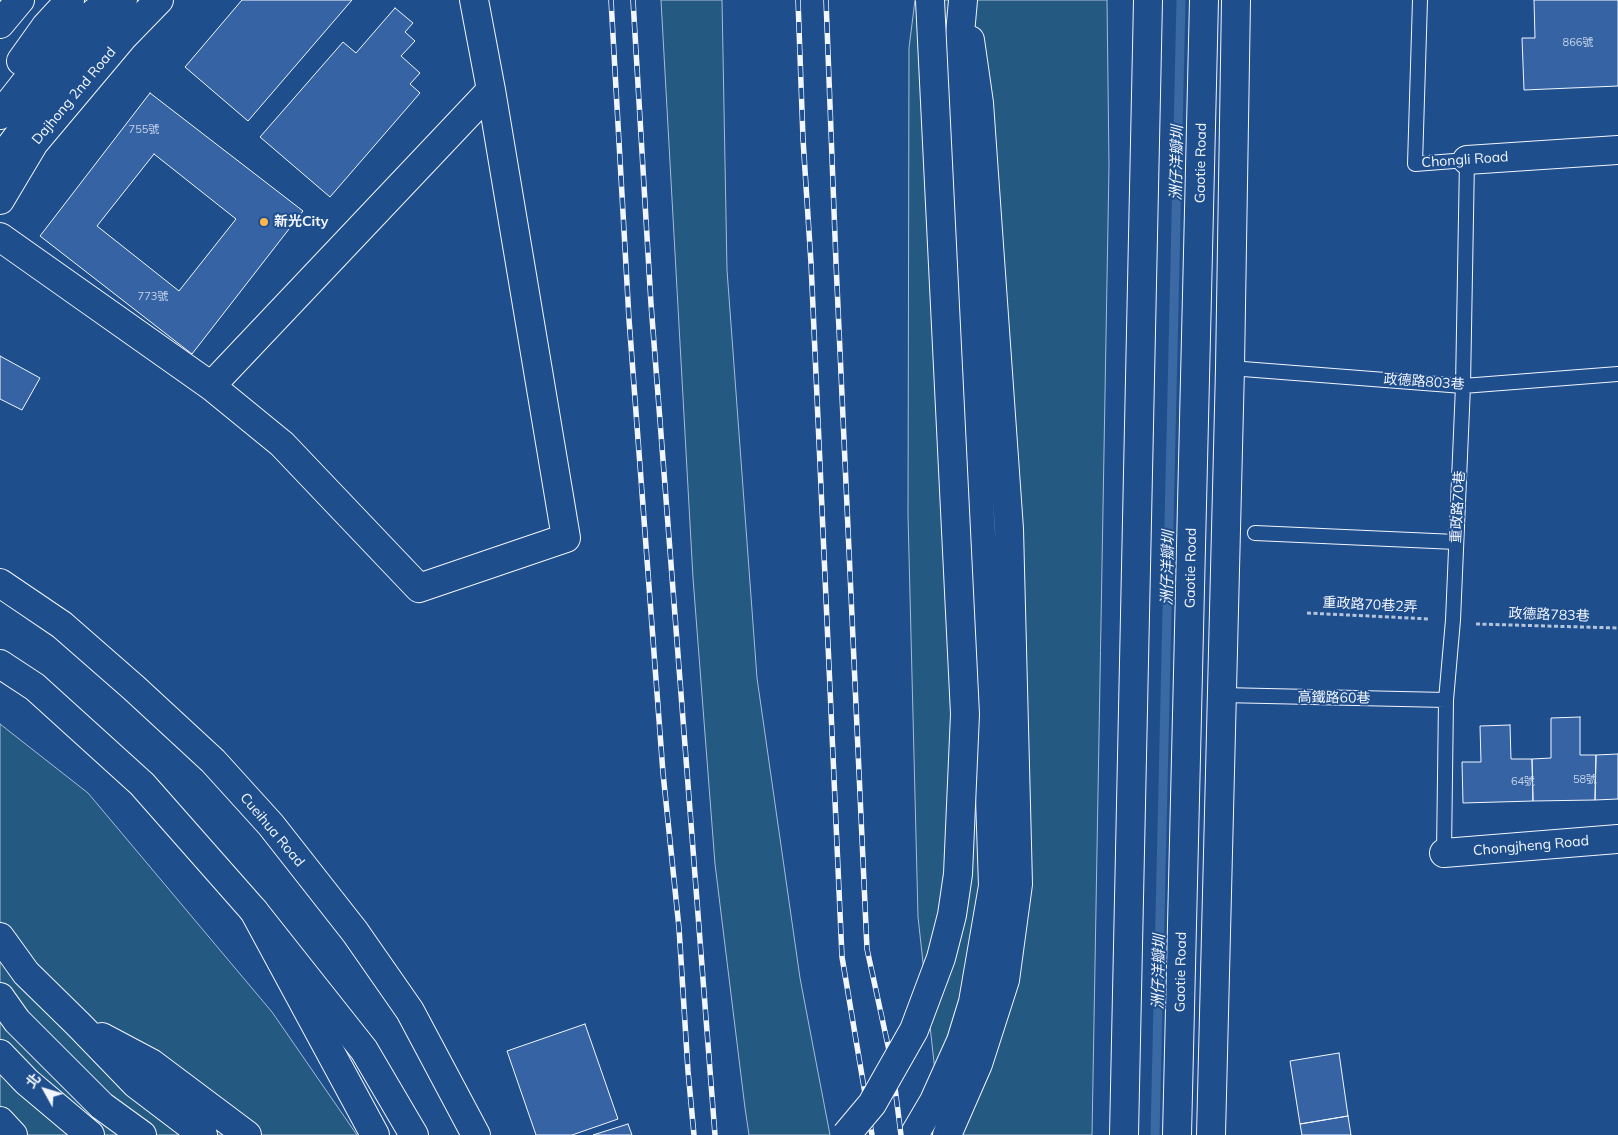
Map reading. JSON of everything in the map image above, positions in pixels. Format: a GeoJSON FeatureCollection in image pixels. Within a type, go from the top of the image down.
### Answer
{"type":"FeatureCollection","features":[{"type":"Feature","properties":{"kind":"main road"},"geometry":{"type":"LineString","coordinates":[[0,24],[20,0]]}},
{"type":"Feature","properties":{"kind":"main road"},"geometry":{"type":"LineString","coordinates":[[0,89],[46,26],[70,0]]}},
{"type":"Feature","properties":{"kind":"main road"},"geometry":{"type":"LineString","coordinates":[[0,115],[56,45],[110,0]]}},
{"type":"Feature","properties":{"kind":"main road"},"geometry":{"type":"LineString","coordinates":[[0,160],[123,0]]}},
{"type":"Feature","properties":{"kind":"main road","name":"Dajhong 2nd Road"},"geometry":{"type":"LineString","coordinates":[[0,200],[34,143],[123,37],[160,0]]}},
{"type":"Feature","properties":{"kind":"main road"},"geometry":{"type":"LineString","coordinates":[[0,237],[211,386],[282,444],[419,588],[566,538],[474,0]]}},
{"type":"Feature","properties":{"kind":"main road"},"geometry":{"type":"LineString","coordinates":[[846,1135],[872,1104],[914,1030],[940,958],[952,915],[958,874],[965,714],[930,0]]}},
{"type":"Feature","properties":{"kind":"main road"},"geometry":{"type":"LineString","coordinates":[[914,1135],[934,1101],[961,1041],[973,1002],[993,886],[981,532],[953,112],[963,0]]}},
{"type":"Feature","properties":{"kind":"main road"},"geometry":{"type":"LineString","coordinates":[[947,1135],[978,1064],[1005,980],[1018,884],[1009,529],[979,102],[963,0]]}},
{"type":"Feature","properties":{"kind":"main road"},"geometry":{"type":"LineString","coordinates":[[1124,1135],[1148,0]]}},
{"type":"Feature","properties":{"kind":"main road","name":"Gaotie Road"},"geometry":{"type":"LineString","coordinates":[[1178,1135],[1204,0]]}},
{"type":"Feature","properties":{"kind":"main road"},"geometry":{"type":"LineString","coordinates":[[1212,1135],[1230,368],[1236,0]]}},
{"type":"Feature","properties":{"kind":"main road"},"geometry":{"type":"LineString","coordinates":[[211,386],[490,90]]}},
{"type":"Feature","properties":{"kind":"main road","name":"Chongli Road"},"geometry":{"type":"LineString","coordinates":[[1467,160],[1618,150]]}},
{"type":"Feature","properties":{"kind":"main road","name":"Cueihua Road"},"geometry":{"type":"LineString","coordinates":[[0,583],[62,626],[134,688],[213,762],[270,824],[354,932],[410,1011],[476,1135]]}},
{"type":"Feature","properties":{"kind":"main road"},"geometry":{"type":"LineString","coordinates":[[0,664],[35,687],[142,784],[254,910],[364,1050],[414,1135]]}},
{"type":"Feature","properties":{"kind":"main road","name":"Chongjheng Road"},"geometry":{"type":"LineString","coordinates":[[1444,853],[1618,839]]}},
{"type":"Feature","properties":{"kind":"main road"},"geometry":{"type":"LineString","coordinates":[[254,910],[341,1075],[375,1135]]}},
{"type":"Feature","properties":{"kind":"main road"},"geometry":{"type":"LineString","coordinates":[[0,936],[26,972],[136,1084],[203,1135]]}},
{"type":"Feature","properties":{"kind":"main road"},"geometry":{"type":"LineString","coordinates":[[0,997],[17,1021],[102,1106],[142,1135]]}},
{"type":"Feature","properties":{"kind":"main road"},"geometry":{"type":"LineString","coordinates":[[79,1025],[151,1063],[247,1135]]}},
{"type":"Feature","properties":{"kind":"main road"},"geometry":{"type":"LineString","coordinates":[[0,1054],[27,1082],[90,1135]]}},
{"type":"Feature","properties":{"kind":"main road"},"geometry":{"type":"LineString","coordinates":[[0,1121],[13,1135]]}},
{"type":"Feature","properties":{"kind":"lane","name":"Chongli Road"},"geometry":{"type":"LineString","coordinates":[[1420,0],[1415,164],[1467,160]]}},
{"type":"Feature","properties":{"kind":"lane","name":"重政路70巷"},"geometry":{"type":"LineString","coordinates":[[1444,853],[1446,700],[1453,620],[1463,386],[1467,160]]}},
{"type":"Feature","properties":{"kind":"lane","name":"政德路803巷"},"geometry":{"type":"LineString","coordinates":[[1230,368],[1463,386],[1618,374]]}},
{"type":"Feature","properties":{"kind":"lane"},"geometry":{"type":"LineString","coordinates":[[1255,533],[1456,542]]}},
{"type":"Feature","properties":{"kind":"lane","name":"高鐵路60巷"},"geometry":{"type":"LineString","coordinates":[[1222,695],[1446,700]]}},
{"type":"Feature","properties":{"kind":"path","name":"重政路70巷2弄"},"geometry":{"type":"LineString","coordinates":[[1307,613],[1431,619]]}},
{"type":"Feature","properties":{"kind":"path","name":"政德路783巷"},"geometry":{"type":"LineString","coordinates":[[1479,624],[1618,628]]}},
{"type":"Feature","properties":{"kind":"shaded area"},"geometry":{"type":"Polygon","coordinates":[[[661,0],[722,0],[727,270],[757,678],[800,978],[830,1135],[749,1135],[715,864],[693,578],[661,0]]]}},
{"type":"Feature","properties":{"kind":"shaded area"},"geometry":{"type":"Polygon","coordinates":[[[915,0],[1107,0],[1109,166],[1092,1135],[942,1135],[918,917],[908,515],[909,48],[915,0]]]}},
{"type":"Feature","properties":{"kind":"shaded area"},"geometry":{"type":"Polygon","coordinates":[[[0,724],[88,793],[272,1012],[357,1135],[0,1135],[0,724]]]}},
{"type":"Feature","properties":{"kind":"building"},"geometry":{"type":"Polygon","coordinates":[[[242,0],[352,0],[248,121],[185,67],[242,0]]]}},
{"type":"Feature","properties":{"kind":"building"},"geometry":{"type":"Polygon","coordinates":[[[1534,0],[1618,0],[1618,86],[1524,90],[1522,38],[1535,38],[1534,0]]]}},
{"type":"Feature","properties":{"kind":"building"},"geometry":{"type":"Polygon","coordinates":[[[395,8],[413,23],[405,32],[415,41],[401,56],[420,73],[410,84],[420,93],[330,197],[260,137],[343,42],[356,53],[395,8]]]}},
{"type":"Feature","properties":{"kind":"building","name":"新光City"},"geometry":{"type":"Polygon","coordinates":[[[150,93],[303,211],[192,354],[40,236],[150,93]],[[154,154],[97,226],[179,291],[236,219],[154,154]]]}},
{"type":"Feature","properties":{"kind":"building"},"geometry":{"type":"Polygon","coordinates":[[[0,356],[40,378],[22,410],[0,399],[0,356]]]}},
{"type":"Feature","properties":{"kind":"building"},"geometry":{"type":"Polygon","coordinates":[[[1580,717],[1580,755],[1596,755],[1595,800],[1533,801],[1532,759],[1551,758],[1551,718],[1580,717]]]}},
{"type":"Feature","properties":{"kind":"building"},"geometry":{"type":"Polygon","coordinates":[[[1510,725],[1511,759],[1532,759],[1533,801],[1463,803],[1462,762],[1481,762],[1480,726],[1510,725]]]}},
{"type":"Feature","properties":{"kind":"building"},"geometry":{"type":"Polygon","coordinates":[[[1618,754],[1618,799],[1595,800],[1596,755],[1618,754]]]}},
{"type":"Feature","properties":{"kind":"building"},"geometry":{"type":"Polygon","coordinates":[[[585,1024],[618,1119],[572,1135],[536,1135],[507,1051],[585,1024]]]}},
{"type":"Feature","properties":{"kind":"building"},"geometry":{"type":"Polygon","coordinates":[[[1339,1053],[1348,1116],[1300,1124],[1290,1061],[1339,1053]]]}},
{"type":"Feature","properties":{"kind":"building"},"geometry":{"type":"Polygon","coordinates":[[[1348,1116],[1351,1135],[1302,1135],[1300,1124],[1348,1116]]]}},
{"type":"Feature","properties":{"kind":"building"},"geometry":{"type":"Polygon","coordinates":[[[628,1124],[632,1135],[593,1135],[628,1124]]]}},
{"type":"Feature","properties":{"kind":"waterway","name":"洲仔洋瓣圳"},"geometry":{"type":"LineString","coordinates":[[1155,1135],[1181,0]]}},
{"type":"Feature","properties":{"kind":"railway"},"geometry":{"type":"LineString","coordinates":[[611,0],[629,319],[663,773],[679,928],[694,1135]]}},
{"type":"Feature","properties":{"kind":"railway"},"geometry":{"type":"LineString","coordinates":[[633,0],[651,304],[715,1135]]}},
{"type":"Feature","properties":{"kind":"railway"},"geometry":{"type":"LineString","coordinates":[[798,0],[842,957],[872,1135]]}},
{"type":"Feature","properties":{"kind":"railway"},"geometry":{"type":"LineString","coordinates":[[826,0],[867,949],[892,1064],[901,1135]]}},
{"type":"Feature","properties":{"kind":"place","name":"新光City"},"geometry":{"type":"Point","coordinates":[264,222]}}]}
